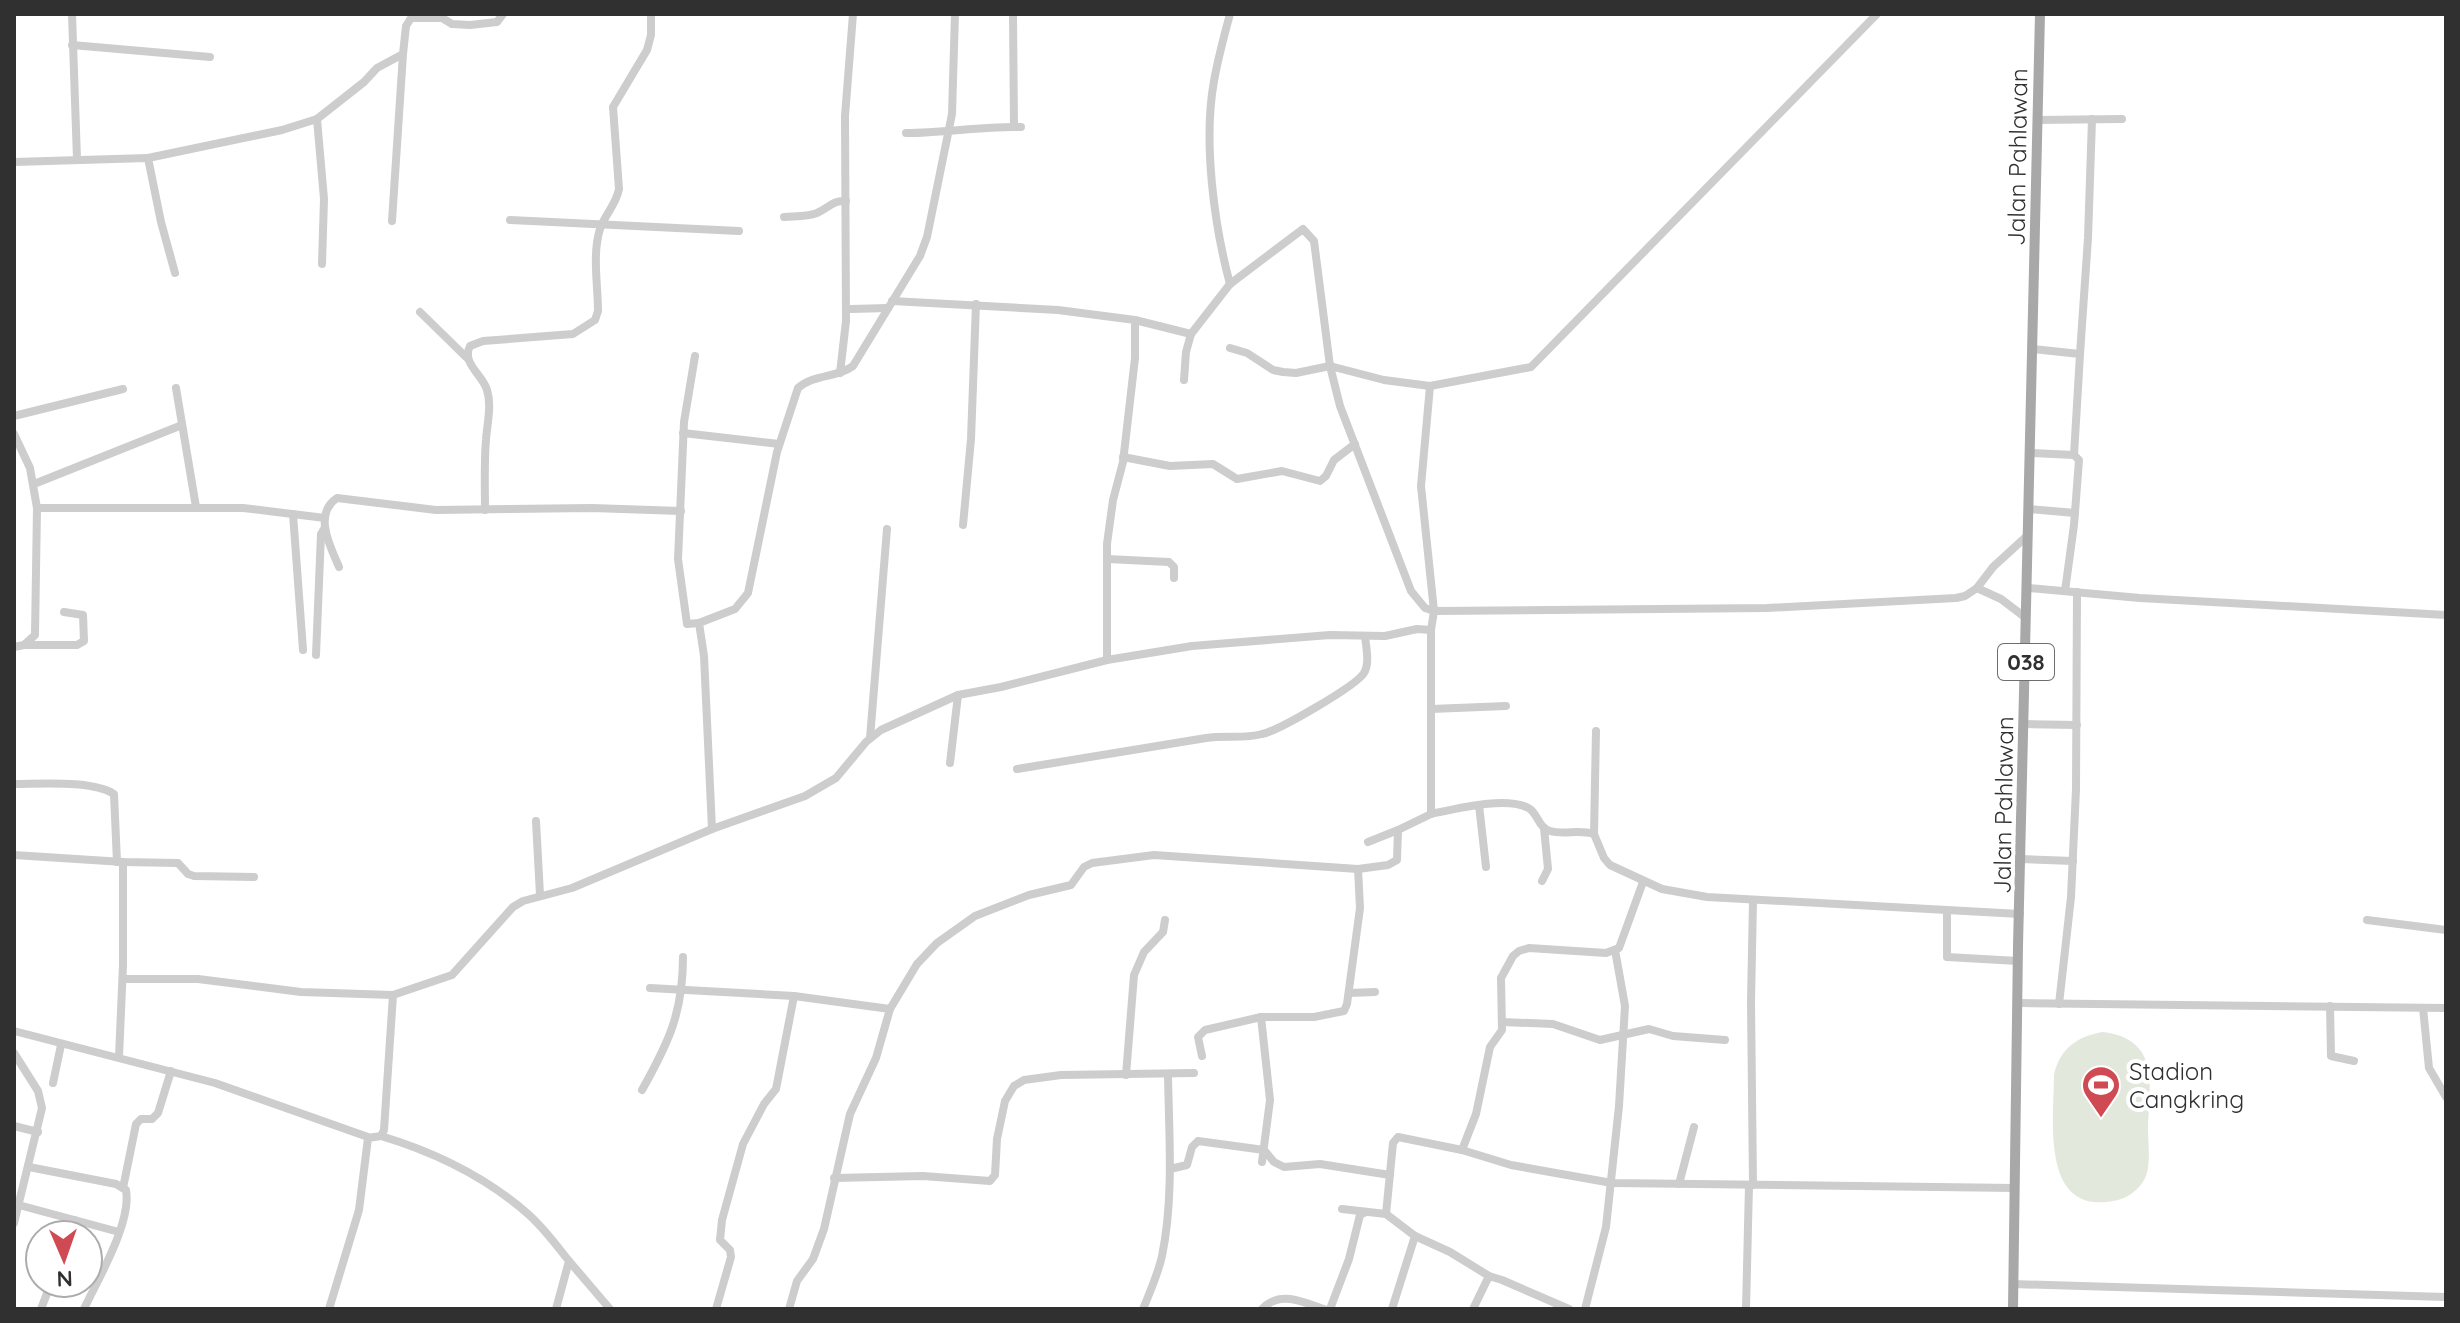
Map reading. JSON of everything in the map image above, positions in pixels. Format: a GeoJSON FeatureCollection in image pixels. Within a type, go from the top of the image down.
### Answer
{"type":"FeatureCollection","features":[{"type":"Feature","properties":{"kind":"main road","name":"Jalan Pahlawan"},"geometry":{"type":"LineString","coordinates":[[2013,1309],[2027,618],[2033,588],[2028,535],[2030,453],[2043,120],[2040,14]]}},
{"type":"Feature","properties":{"kind":"street"},"geometry":{"type":"LineString","coordinates":[[72,14],[77,159]]}},
{"type":"Feature","properties":{"kind":"street"},"geometry":{"type":"LineString","coordinates":[[392,221],[408,21],[417,17],[447,18],[452,24],[489,24],[497,22],[503,14]]}},
{"type":"Feature","properties":{"kind":"street"},"geometry":{"type":"LineString","coordinates":[[468,359],[467,352],[475,343],[573,334],[595,320],[598,311],[597,246],[602,223],[617,200],[619,189],[613,107],[647,50],[651,14]]}},
{"type":"Feature","properties":{"kind":"street"},"geometry":{"type":"LineString","coordinates":[[840,373],[846,321],[845,116],[853,14]]}},
{"type":"Feature","properties":{"kind":"street"},"geometry":{"type":"LineString","coordinates":[[695,356],[683,433],[678,559],[687,624],[699,623],[735,609],[748,593],[779,444],[798,388],[811,380],[840,373],[857,362],[916,266],[927,237],[952,114],[955,14]]}},
{"type":"Feature","properties":{"kind":"street"},"geometry":{"type":"LineString","coordinates":[[906,133],[1018,127],[1013,14]]}},
{"type":"Feature","properties":{"kind":"street"},"geometry":{"type":"LineString","coordinates":[[1230,14],[1213,83],[1211,137],[1214,212],[1230,284]]}},
{"type":"Feature","properties":{"kind":"street"},"geometry":{"type":"LineString","coordinates":[[1230,348],[1247,353],[1283,372],[1296,373],[1330,366],[1384,380],[1430,386],[1523,370],[1536,364],[1696,196],[1877,14]]}},
{"type":"Feature","properties":{"kind":"street"},"geometry":{"type":"LineString","coordinates":[[72,45],[210,57]]}},
{"type":"Feature","properties":{"kind":"street"},"geometry":{"type":"LineString","coordinates":[[14,162],[148,158],[268,133],[317,119],[377,68],[403,54]]}},
{"type":"Feature","properties":{"kind":"street"},"geometry":{"type":"LineString","coordinates":[[317,119],[324,199],[322,264]]}},
{"type":"Feature","properties":{"kind":"street"},"geometry":{"type":"LineString","coordinates":[[2074,455],[2092,119]]}},
{"type":"Feature","properties":{"kind":"street"},"geometry":{"type":"LineString","coordinates":[[2043,120],[2122,119]]}},
{"type":"Feature","properties":{"kind":"street"},"geometry":{"type":"LineString","coordinates":[[148,158],[175,273]]}},
{"type":"Feature","properties":{"kind":"street"},"geometry":{"type":"LineString","coordinates":[[784,217],[808,216],[833,201],[846,201]]}},
{"type":"Feature","properties":{"kind":"street"},"geometry":{"type":"LineString","coordinates":[[510,220],[739,231]]}},
{"type":"Feature","properties":{"kind":"street"},"geometry":{"type":"LineString","coordinates":[[1184,380],[1191,334],[1230,284],[1303,229],[1312,236],[1330,366],[1340,406],[1411,591],[1425,608],[1434,611],[1767,608],[1956,598],[1977,588],[1993,567],[2028,535]]}},
{"type":"Feature","properties":{"kind":"street"},"geometry":{"type":"LineString","coordinates":[[851,309],[890,305],[976,304],[1058,310],[1135,320],[1191,334]]}},
{"type":"Feature","properties":{"kind":"street"},"geometry":{"type":"LineString","coordinates":[[963,525],[971,439],[976,304]]}},
{"type":"Feature","properties":{"kind":"street"},"geometry":{"type":"LineString","coordinates":[[420,312],[468,359],[483,379],[489,401],[485,510]]}},
{"type":"Feature","properties":{"kind":"street"},"geometry":{"type":"LineString","coordinates":[[1107,660],[1107,559],[1135,358],[1135,320]]}},
{"type":"Feature","properties":{"kind":"street"},"geometry":{"type":"LineString","coordinates":[[2033,349],[2080,354]]}},
{"type":"Feature","properties":{"kind":"street"},"geometry":{"type":"LineString","coordinates":[[1430,386],[1421,486],[1434,611],[1431,630],[1431,814]]}},
{"type":"Feature","properties":{"kind":"street"},"geometry":{"type":"LineString","coordinates":[[176,388],[196,507]]}},
{"type":"Feature","properties":{"kind":"street"},"geometry":{"type":"LineString","coordinates":[[14,416],[123,389]]}},
{"type":"Feature","properties":{"kind":"street"},"geometry":{"type":"LineString","coordinates":[[34,484],[182,425]]}},
{"type":"Feature","properties":{"kind":"street"},"geometry":{"type":"LineString","coordinates":[[683,433],[779,444]]}},
{"type":"Feature","properties":{"kind":"street"},"geometry":{"type":"LineString","coordinates":[[14,434],[34,484],[37,508],[35,629],[32,641],[24,645]]}},
{"type":"Feature","properties":{"kind":"street"},"geometry":{"type":"LineString","coordinates":[[1123,457],[1170,466],[1213,464],[1237,479],[1282,471],[1298,473],[1317,481],[1324,479],[1334,460],[1355,444]]}},
{"type":"Feature","properties":{"kind":"street"},"geometry":{"type":"LineString","coordinates":[[2030,453],[2074,455],[2079,460],[2065,591]]}},
{"type":"Feature","properties":{"kind":"street"},"geometry":{"type":"LineString","coordinates":[[339,567],[325,529],[325,518],[333,501],[344,497],[436,510],[592,508],[681,511]]}},
{"type":"Feature","properties":{"kind":"street"},"geometry":{"type":"LineString","coordinates":[[37,508],[243,508],[325,518]]}},
{"type":"Feature","properties":{"kind":"street"},"geometry":{"type":"LineString","coordinates":[[2029,509],[2075,513]]}},
{"type":"Feature","properties":{"kind":"street"},"geometry":{"type":"LineString","coordinates":[[293,514],[303,650]]}},
{"type":"Feature","properties":{"kind":"street"},"geometry":{"type":"LineString","coordinates":[[316,655],[321,534],[325,529]]}},
{"type":"Feature","properties":{"kind":"street"},"geometry":{"type":"LineString","coordinates":[[870,738],[887,529]]}},
{"type":"Feature","properties":{"kind":"street"},"geometry":{"type":"LineString","coordinates":[[1107,559],[1169,562],[1174,567],[1174,578]]}},
{"type":"Feature","properties":{"kind":"street"},"geometry":{"type":"LineString","coordinates":[[1977,588],[2001,599],[2027,618]]}},
{"type":"Feature","properties":{"kind":"street"},"geometry":{"type":"LineString","coordinates":[[2033,588],[2155,599],[2446,615]]}},
{"type":"Feature","properties":{"kind":"street"},"geometry":{"type":"LineString","coordinates":[[2059,1004],[2073,861],[2077,592]]}},
{"type":"Feature","properties":{"kind":"street"},"geometry":{"type":"LineString","coordinates":[[14,647],[81,644],[85,639],[84,617],[64,612]]}},
{"type":"Feature","properties":{"kind":"street"},"geometry":{"type":"LineString","coordinates":[[699,623],[705,671],[712,829]]}},
{"type":"Feature","properties":{"kind":"street"},"geometry":{"type":"LineString","coordinates":[[123,979],[198,979],[301,992],[393,995],[452,975],[513,907],[540,895],[585,883],[712,829],[798,799],[832,782],[870,738],[958,695],[1107,660],[1192,646],[1330,635],[1385,636],[1417,629],[1431,630]]}},
{"type":"Feature","properties":{"kind":"street"},"geometry":{"type":"LineString","coordinates":[[1017,769],[1215,736],[1249,737],[1274,731],[1346,689],[1362,675],[1366,662],[1365,636]]}},
{"type":"Feature","properties":{"kind":"street"},"geometry":{"type":"LineString","coordinates":[[950,763],[958,695]]}},
{"type":"Feature","properties":{"kind":"street"},"geometry":{"type":"LineString","coordinates":[[1431,709],[1506,706]]}},
{"type":"Feature","properties":{"kind":"street"},"geometry":{"type":"LineString","coordinates":[[2025,724],[2077,725]]}},
{"type":"Feature","properties":{"kind":"street"},"geometry":{"type":"LineString","coordinates":[[1596,731],[1594,834],[1610,865],[1643,882],[1686,895],[1753,901],[2020,914]]}},
{"type":"Feature","properties":{"kind":"street"},"geometry":{"type":"LineString","coordinates":[[14,784],[88,786],[114,794],[120,862],[123,979],[119,1057]]}},
{"type":"Feature","properties":{"kind":"street"},"geometry":{"type":"LineString","coordinates":[[1479,805],[1486,867]]}},
{"type":"Feature","properties":{"kind":"street"},"geometry":{"type":"LineString","coordinates":[[1368,842],[1431,814],[1479,805],[1526,807],[1550,831],[1579,830],[1594,834]]}},
{"type":"Feature","properties":{"kind":"street"},"geometry":{"type":"LineString","coordinates":[[536,821],[540,895]]}},
{"type":"Feature","properties":{"kind":"street"},"geometry":{"type":"LineString","coordinates":[[1542,881],[1548,869],[1544,828]]}},
{"type":"Feature","properties":{"kind":"street"},"geometry":{"type":"LineString","coordinates":[[789,1309],[797,1281],[813,1259],[824,1229],[850,1114],[876,1058],[890,1009],[917,964],[958,926],[1004,903],[1071,885],[1084,867],[1092,863],[1154,855],[1358,869],[1396,861],[1398,830]]}},
{"type":"Feature","properties":{"kind":"street"},"geometry":{"type":"LineString","coordinates":[[14,855],[178,863],[188,874],[197,877],[254,877]]}},
{"type":"Feature","properties":{"kind":"street"},"geometry":{"type":"LineString","coordinates":[[2021,859],[2073,861]]}},
{"type":"Feature","properties":{"kind":"street"},"geometry":{"type":"LineString","coordinates":[[1202,1056],[1198,1037],[1202,1032],[1261,1017],[1314,1017],[1339,1013],[1346,1008],[1360,908],[1358,869]]}},
{"type":"Feature","properties":{"kind":"street"},"geometry":{"type":"LineString","coordinates":[[1462,1150],[1476,1114],[1490,1047],[1501,1035],[1501,978],[1513,956],[1519,951],[1551,949],[1606,953],[1619,948],[1643,882]]}},
{"type":"Feature","properties":{"kind":"street"},"geometry":{"type":"LineString","coordinates":[[1746,1309],[1751,1185],[1753,901]]}},
{"type":"Feature","properties":{"kind":"street"},"geometry":{"type":"LineString","coordinates":[[1947,911],[1947,957],[2018,961]]}},
{"type":"Feature","properties":{"kind":"street"},"geometry":{"type":"LineString","coordinates":[[1126,1075],[1134,975],[1144,952],[1163,932],[1165,920]]}},
{"type":"Feature","properties":{"kind":"street"},"geometry":{"type":"LineString","coordinates":[[2367,920],[2446,930]]}},
{"type":"Feature","properties":{"kind":"street"},"geometry":{"type":"LineString","coordinates":[[1585,1309],[1606,1227],[1612,1183],[1625,1006],[1615,950]]}},
{"type":"Feature","properties":{"kind":"street"},"geometry":{"type":"LineString","coordinates":[[642,1090],[669,1039],[683,990],[683,957]]}},
{"type":"Feature","properties":{"kind":"street"},"geometry":{"type":"LineString","coordinates":[[650,988],[794,996],[890,1009]]}},
{"type":"Feature","properties":{"kind":"street"},"geometry":{"type":"LineString","coordinates":[[1349,993],[1375,992]]}},
{"type":"Feature","properties":{"kind":"street"},"geometry":{"type":"LineString","coordinates":[[381,1136],[384,1130],[393,995]]}},
{"type":"Feature","properties":{"kind":"street"},"geometry":{"type":"LineString","coordinates":[[716,1309],[731,1257],[730,1250],[720,1240],[722,1220],[743,1144],[764,1104],[776,1089],[794,996]]}},
{"type":"Feature","properties":{"kind":"street"},"geometry":{"type":"LineString","coordinates":[[2019,1003],[2446,1008]]}},
{"type":"Feature","properties":{"kind":"street"},"geometry":{"type":"LineString","coordinates":[[2330,1006],[2331,1056],[2354,1061]]}},
{"type":"Feature","properties":{"kind":"street"},"geometry":{"type":"LineString","coordinates":[[2423,1008],[2429,1068],[2446,1097]]}},
{"type":"Feature","properties":{"kind":"street"},"geometry":{"type":"LineString","coordinates":[[1261,1017],[1270,1100],[1262,1162]]}},
{"type":"Feature","properties":{"kind":"street"},"geometry":{"type":"LineString","coordinates":[[1502,1022],[1553,1024],[1600,1040],[1649,1029],[1673,1036],[1725,1040]]}},
{"type":"Feature","properties":{"kind":"street"},"geometry":{"type":"LineString","coordinates":[[14,1031],[215,1083],[368,1137],[381,1136],[424,1149],[459,1167],[514,1203],[535,1221],[610,1309]]}},
{"type":"Feature","properties":{"kind":"street"},"geometry":{"type":"LineString","coordinates":[[53,1083],[61,1045]]}},
{"type":"Feature","properties":{"kind":"street"},"geometry":{"type":"LineString","coordinates":[[14,1053],[41,1099],[42,1117],[16,1204],[14,1223]]}},
{"type":"Feature","properties":{"kind":"street"},"geometry":{"type":"LineString","coordinates":[[84,1309],[119,1232],[127,1200],[123,1188],[136,1124],[141,1119],[152,1119],[158,1113],[171,1071]]}},
{"type":"Feature","properties":{"kind":"street"},"geometry":{"type":"LineString","coordinates":[[834,1178],[923,1176],[990,1181],[995,1175],[1002,1112],[1014,1086],[1024,1080],[1061,1075],[1194,1073]]}},
{"type":"Feature","properties":{"kind":"street"},"geometry":{"type":"LineString","coordinates":[[1143,1309],[1162,1255],[1170,1169],[1168,1075]]}},
{"type":"Feature","properties":{"kind":"street"},"geometry":{"type":"LineString","coordinates":[[14,1126],[38,1132]]}},
{"type":"Feature","properties":{"kind":"street"},"geometry":{"type":"LineString","coordinates":[[1679,1184],[1694,1127]]}},
{"type":"Feature","properties":{"kind":"street"},"geometry":{"type":"LineString","coordinates":[[329,1309],[359,1210],[368,1137]]}},
{"type":"Feature","properties":{"kind":"street"},"geometry":{"type":"LineString","coordinates":[[1386,1214],[1393,1143],[1398,1137],[1462,1150],[1511,1165],[1612,1183],[2015,1188]]}},
{"type":"Feature","properties":{"kind":"street"},"geometry":{"type":"LineString","coordinates":[[1170,1169],[1187,1165],[1192,1147],[1198,1141],[1264,1150],[1274,1162],[1284,1167],[1320,1164],[1390,1175]]}},
{"type":"Feature","properties":{"kind":"street"},"geometry":{"type":"LineString","coordinates":[[29,1167],[123,1188]]}},
{"type":"Feature","properties":{"kind":"street"},"geometry":{"type":"LineString","coordinates":[[16,1204],[71,1219]]}},
{"type":"Feature","properties":{"kind":"street"},"geometry":{"type":"LineString","coordinates":[[1342,1209],[1386,1214],[1415,1236],[1450,1252],[1489,1276],[1569,1309]]}},
{"type":"Feature","properties":{"kind":"street"},"geometry":{"type":"LineString","coordinates":[[1262,1309],[1273,1299],[1288,1298],[1327,1309],[1349,1259],[1360,1215],[1366,1212]]}},
{"type":"Feature","properties":{"kind":"street"},"geometry":{"type":"LineString","coordinates":[[104,1228],[119,1232]]}},
{"type":"Feature","properties":{"kind":"street"},"geometry":{"type":"LineString","coordinates":[[1392,1309],[1415,1236]]}},
{"type":"Feature","properties":{"kind":"street"},"geometry":{"type":"LineString","coordinates":[[556,1309],[569,1261]]}},
{"type":"Feature","properties":{"kind":"street"},"geometry":{"type":"LineString","coordinates":[[1473,1309],[1489,1276]]}},
{"type":"Feature","properties":{"kind":"street"},"geometry":{"type":"LineString","coordinates":[[2013,1284],[2446,1297]]}},
{"type":"Feature","properties":{"kind":"shaded area","name":"Stadion Cangkring"},"geometry":{"type":"Polygon","coordinates":[[[2103,1032],[2121,1036],[2134,1044],[2148,1066],[2148,1165],[2143,1181],[2128,1196],[2113,1201],[2090,1201],[2073,1193],[2062,1179],[2056,1159],[2053,1137],[2054,1075],[2061,1057],[2071,1045],[2103,1032]]]}},
{"type":"Feature","properties":{"kind":"place","name":"Stadion Cangkring"},"geometry":{"type":"Point","coordinates":[2101,1119]}}]}
